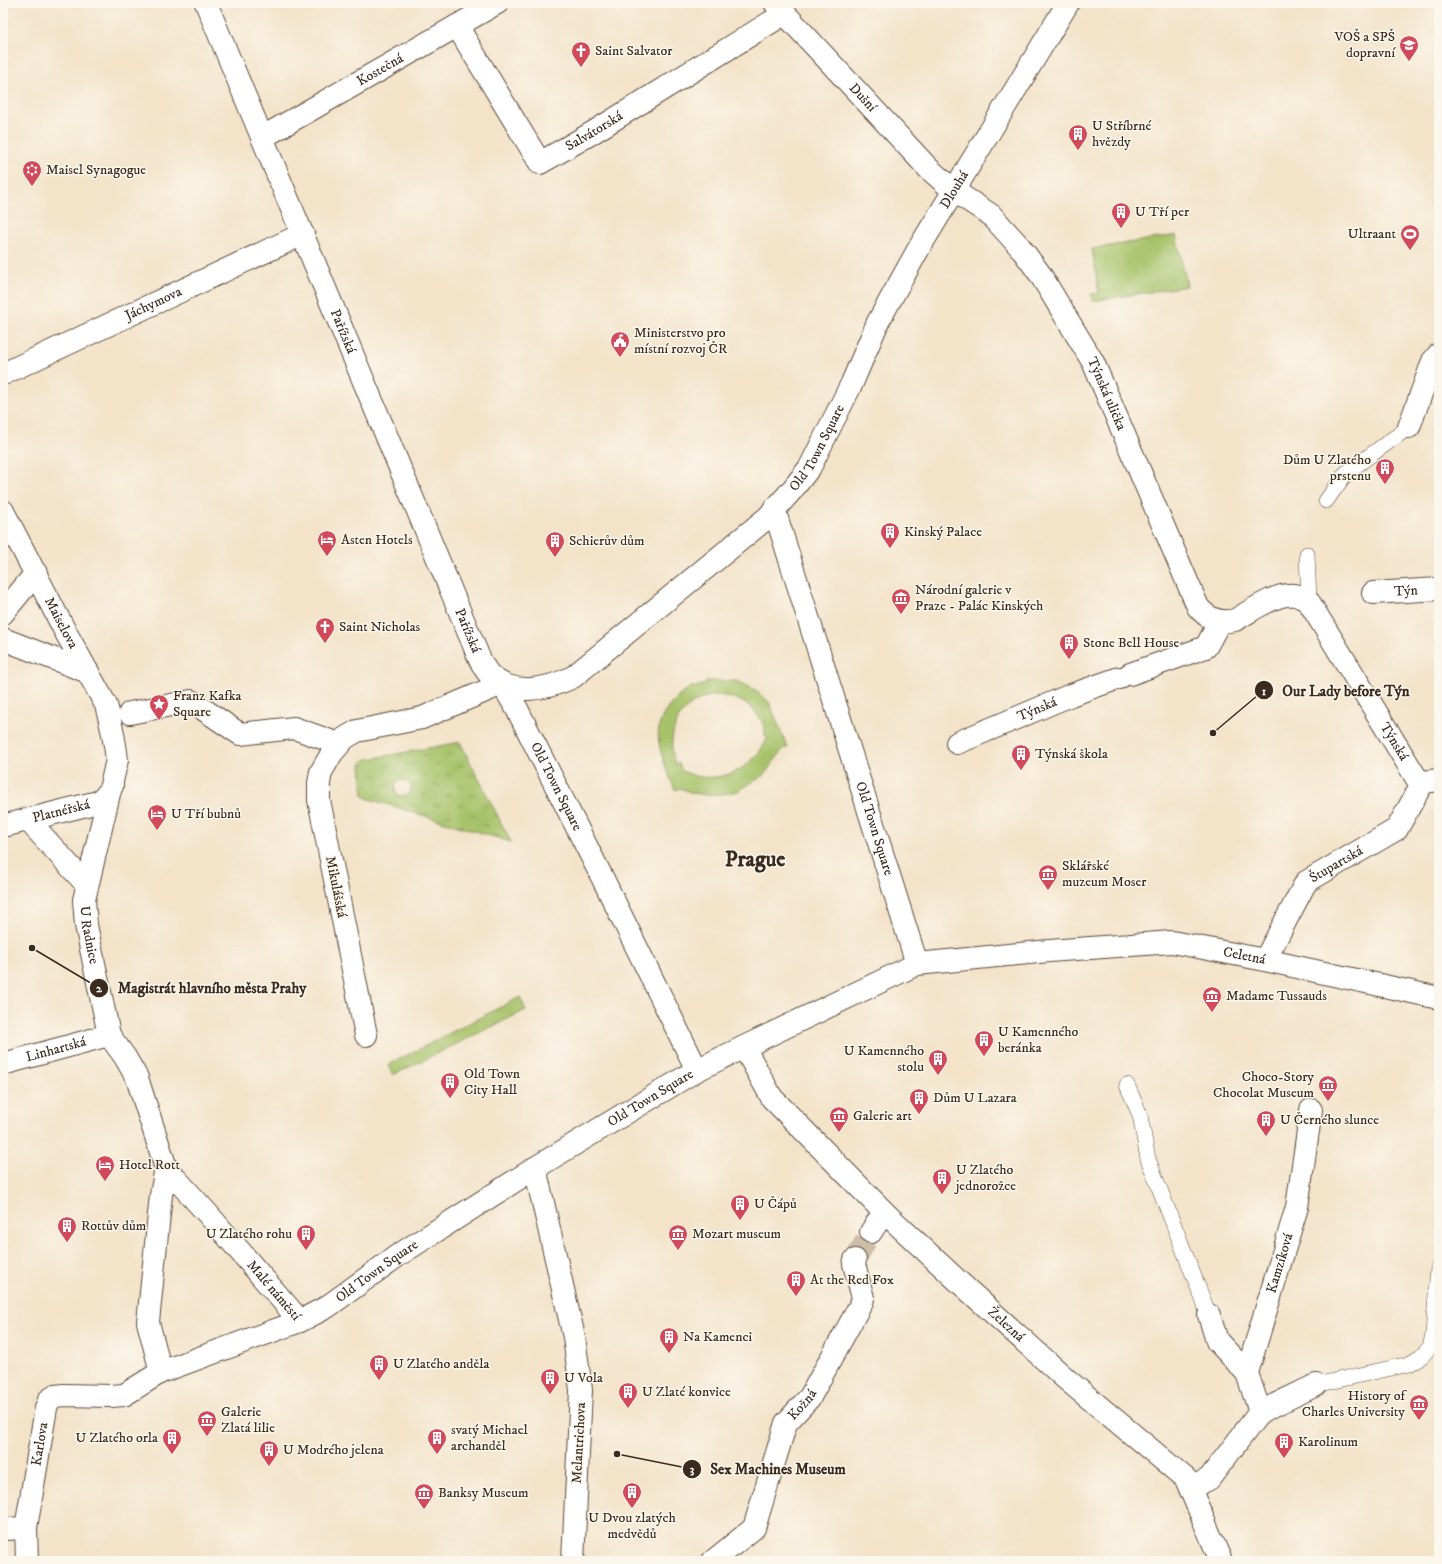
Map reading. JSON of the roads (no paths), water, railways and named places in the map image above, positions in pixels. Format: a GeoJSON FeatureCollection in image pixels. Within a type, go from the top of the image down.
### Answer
{"type":"FeatureCollection","features":[{"type":"Feature","properties":{"kind":"street","name":"Pařížská"},"geometry":{"type":"LineString","coordinates":[[206,3],[480,660]]}},
{"type":"Feature","properties":{"kind":"street","name":"Kostečná"},"geometry":{"type":"LineString","coordinates":[[263,137],[497,3]]}},
{"type":"Feature","properties":{"kind":"street","name":"Dlouhá"},"geometry":{"type":"LineString","coordinates":[[852,383],[878,322],[919,248],[1068,3]]}},
{"type":"Feature","properties":{"kind":"street","name":"Salvátorská"},"geometry":{"type":"LineString","coordinates":[[457,26],[540,163],[592,133],[779,8]]}},
{"type":"Feature","properties":{"kind":"street","name":"Dušní"},"geometry":{"type":"LineString","coordinates":[[779,8],[928,168],[954,190]]}},
{"type":"Feature","properties":{"kind":"street","name":"Týnská ulička"},"geometry":{"type":"LineString","coordinates":[[954,190],[991,215],[1020,247],[1040,274],[1093,362],[1198,608],[1203,614],[1220,621]]}},
{"type":"Feature","properties":{"kind":"street","name":"Jáchymova"},"geometry":{"type":"LineString","coordinates":[[3,374],[303,234]]}},
{"type":"Feature","properties":{"kind":"street"},"geometry":{"type":"LineString","coordinates":[[1409,427],[1433,362],[1439,354]]}},
{"type":"Feature","properties":{"kind":"street","name":"Old Town Square"},"geometry":{"type":"LineString","coordinates":[[480,660],[490,675],[502,684],[513,688],[542,688],[559,684],[573,677],[768,517],[810,467],[852,383]]}},
{"type":"Feature","properties":{"kind":"street","name":"Old Town Square"},"geometry":{"type":"LineString","coordinates":[[774,509],[916,964]]}},
{"type":"Feature","properties":{"kind":"street","name":"Maiselova"},"geometry":{"type":"LineString","coordinates":[[3,511],[106,705],[116,746],[117,760],[112,786]]}},
{"type":"Feature","properties":{"kind":"street"},"geometry":{"type":"LineString","coordinates":[[3,613],[36,573]]}},
{"type":"Feature","properties":{"kind":"street","name":"Týn"},"geometry":{"type":"LineString","coordinates":[[1373,593],[1439,590]]}},
{"type":"Feature","properties":{"kind":"street"},"geometry":{"type":"LineString","coordinates":[[1220,621],[1228,622],[1235,620],[1275,598],[1285,595],[1294,595],[1309,602]]}},
{"type":"Feature","properties":{"kind":"street","name":"Týnská"},"geometry":{"type":"LineString","coordinates":[[1309,602],[1418,779],[1431,781]]}},
{"type":"Feature","properties":{"kind":"street","name":"Týnská"},"geometry":{"type":"LineString","coordinates":[[957,743],[1071,695],[1206,647],[1220,621]]}},
{"type":"Feature","properties":{"kind":"street"},"geometry":{"type":"LineString","coordinates":[[3,639],[88,672]]}},
{"type":"Feature","properties":{"kind":"street","name":"Old Town Square"},"geometry":{"type":"LineString","coordinates":[[300,1321],[327,1307],[397,1256],[535,1168],[698,1070],[517,709],[502,684]]}},
{"type":"Feature","properties":{"kind":"street"},"geometry":{"type":"LineString","coordinates":[[130,713],[191,701],[240,734],[294,728],[339,744],[345,738],[357,731],[422,718],[502,684]]}},
{"type":"Feature","properties":{"kind":"street","name":"Mikulášská"},"geometry":{"type":"LineString","coordinates":[[339,744],[332,753],[322,772],[319,783],[319,800],[366,1035]]}},
{"type":"Feature","properties":{"kind":"street","name":"Štupartská"},"geometry":{"type":"LineString","coordinates":[[1265,960],[1306,882],[1397,829],[1413,801],[1431,781]]}},
{"type":"Feature","properties":{"kind":"street","name":"Platnéřská"},"geometry":{"type":"LineString","coordinates":[[3,826],[98,802],[105,797],[112,786]]}},
{"type":"Feature","properties":{"kind":"street","name":"U Radnice"},"geometry":{"type":"LineString","coordinates":[[112,786],[84,900],[86,925],[109,1035],[125,1057],[137,1078]]}},
{"type":"Feature","properties":{"kind":"street"},"geometry":{"type":"LineString","coordinates":[[27,819],[87,885]]}},
{"type":"Feature","properties":{"kind":"street","name":"Celetná"},"geometry":{"type":"LineString","coordinates":[[916,964],[1172,942],[1265,960],[1439,998]]}},
{"type":"Feature","properties":{"kind":"street"},"geometry":{"type":"LineString","coordinates":[[698,1070],[916,964]]}},
{"type":"Feature","properties":{"kind":"street","name":"Linhartská"},"geometry":{"type":"LineString","coordinates":[[3,1064],[109,1035]]}},
{"type":"Feature","properties":{"kind":"street","name":"Železná"},"geometry":{"type":"LineString","coordinates":[[744,1047],[772,1098],[884,1212],[1066,1379],[1186,1480],[1221,1561]]}},
{"type":"Feature","properties":{"kind":"street","name":"Malé náměstí"},"geometry":{"type":"LineString","coordinates":[[111,1396],[124,1395],[161,1372],[300,1321],[166,1168],[137,1078]]}},
{"type":"Feature","properties":{"kind":"street","name":"Kamzíková"},"geometry":{"type":"LineString","coordinates":[[1247,1373],[1297,1207],[1311,1110]]}},
{"type":"Feature","properties":{"kind":"street","name":"Malé náměstí"},"geometry":{"type":"LineString","coordinates":[[161,1372],[148,1322],[161,1195],[166,1168]]}},
{"type":"Feature","properties":{"kind":"street","name":"Melantrichova"},"geometry":{"type":"LineString","coordinates":[[535,1168],[571,1326],[581,1390],[573,1561]]}},
{"type":"Feature","properties":{"kind":"street"},"geometry":{"type":"LineString","coordinates":[[871,1232],[884,1212]]}},
{"type":"Feature","properties":{"kind":"street","name":"Kožná"},"geometry":{"type":"LineString","coordinates":[[713,1561],[754,1528],[786,1423],[810,1398],[862,1302],[863,1298],[854,1264],[856,1260]]}},
{"type":"Feature","properties":{"kind":"street"},"geometry":{"type":"LineString","coordinates":[[1209,1315],[1217,1341],[1247,1373],[1260,1412]]}},
{"type":"Feature","properties":{"kind":"street"},"geometry":{"type":"LineString","coordinates":[[1190,1488],[1209,1480],[1260,1412],[1316,1385]]}},
{"type":"Feature","properties":{"kind":"street","name":"Karlova"},"geometry":{"type":"LineString","coordinates":[[26,1528],[46,1408],[49,1400],[55,1396],[64,1394],[111,1396]]}},
{"type":"Feature","properties":{"kind":"street"},"geometry":{"type":"LineString","coordinates":[[3,1529],[26,1528],[27,1561]]}},
{"type":"Feature","properties":{"kind":"lane"},"geometry":{"type":"LineString","coordinates":[[1326,501],[1346,473],[1409,427]]}},
{"type":"Feature","properties":{"kind":"lane","name":"Týnská"},"geometry":{"type":"LineString","coordinates":[[1307,554],[1309,602]]}},
{"type":"Feature","properties":{"kind":"lane"},"geometry":{"type":"LineString","coordinates":[[1127,1085],[1140,1115],[1148,1159],[1209,1315]]}},
{"type":"Feature","properties":{"kind":"lane"},"geometry":{"type":"LineString","coordinates":[[1316,1385],[1409,1364],[1421,1358],[1430,1347],[1433,1335],[1438,1268]]}},
{"type":"Feature","properties":{"kind":"tunnel"},"geometry":{"type":"LineString","coordinates":[[855,1260],[871,1232]]}},
{"type":"Feature","properties":{"kind":"place","name":"VOŠ a SPŠ dopravní"},"geometry":{"type":"Point","coordinates":[1409,62]}},
{"type":"Feature","properties":{"kind":"place","name":"Saint Salvator"},"geometry":{"type":"Point","coordinates":[581,68]}},
{"type":"Feature","properties":{"kind":"place","name":"U Stříbrné hvězdy"},"geometry":{"type":"Point","coordinates":[1078,151]}},
{"type":"Feature","properties":{"kind":"place","name":"Maisel Synagogue"},"geometry":{"type":"Point","coordinates":[32,187]}},
{"type":"Feature","properties":{"kind":"place","name":"U Tří per"},"geometry":{"type":"Point","coordinates":[1121,229]}},
{"type":"Feature","properties":{"kind":"place","name":"Ultraant"},"geometry":{"type":"Point","coordinates":[1410,251]}},
{"type":"Feature","properties":{"kind":"place","name":"Ministerstvo pro místní rozvoj ČR"},"geometry":{"type":"Point","coordinates":[620,358]}},
{"type":"Feature","properties":{"kind":"place","name":"Dům U Zlatého prstenu"},"geometry":{"type":"Point","coordinates":[1385,485]}},
{"type":"Feature","properties":{"kind":"place","name":"Kinský Palace"},"geometry":{"type":"Point","coordinates":[890,549]}},
{"type":"Feature","properties":{"kind":"place","name":"Asten Hotels"},"geometry":{"type":"Point","coordinates":[327,557]}},
{"type":"Feature","properties":{"kind":"place","name":"Schierův dům"},"geometry":{"type":"Point","coordinates":[555,558]}},
{"type":"Feature","properties":{"kind":"place","name":"Národní galerie v Praze - Palác Kinských"},"geometry":{"type":"Point","coordinates":[901,615]}},
{"type":"Feature","properties":{"kind":"place","name":"Saint Nicholas"},"geometry":{"type":"Point","coordinates":[325,644]}},
{"type":"Feature","properties":{"kind":"place","name":"Stone Bell House"},"geometry":{"type":"Point","coordinates":[1069,660]}},
{"type":"Feature","properties":{"kind":"place","name":"Franz Kafka Square"},"geometry":{"type":"Point","coordinates":[159,721]}},
{"type":"Feature","properties":{"kind":"place","name":"Our Lady before Týn"},"geometry":{"type":"Point","coordinates":[1213,733]}},
{"type":"Feature","properties":{"kind":"place","name":"Týnská škola"},"geometry":{"type":"Point","coordinates":[1021,771]}},
{"type":"Feature","properties":{"kind":"place","name":"U Tří bubnů"},"geometry":{"type":"Point","coordinates":[157,831]}},
{"type":"Feature","properties":{"kind":"place","name":"Sklářské muzeum Moser"},"geometry":{"type":"Point","coordinates":[1048,891]}},
{"type":"Feature","properties":{"kind":"place","name":"Magistrát hlavního města Prahy"},"geometry":{"type":"Point","coordinates":[32,948]}},
{"type":"Feature","properties":{"kind":"place","name":"Madame Tussauds"},"geometry":{"type":"Point","coordinates":[1212,1013]}},
{"type":"Feature","properties":{"kind":"place","name":"U Kamenného beránka"},"geometry":{"type":"Point","coordinates":[984,1057]}},
{"type":"Feature","properties":{"kind":"place","name":"U Kamenného stolu"},"geometry":{"type":"Point","coordinates":[938,1076]}},
{"type":"Feature","properties":{"kind":"place","name":"Old Town City Hall"},"geometry":{"type":"Point","coordinates":[450,1099]}},
{"type":"Feature","properties":{"kind":"place","name":"Choco-Story Chocolat Museum"},"geometry":{"type":"Point","coordinates":[1328,1102]}},
{"type":"Feature","properties":{"kind":"place","name":"Dům U Lazara"},"geometry":{"type":"Point","coordinates":[919,1115]}},
{"type":"Feature","properties":{"kind":"place","name":"Galerie art"},"geometry":{"type":"Point","coordinates":[839,1133]}},
{"type":"Feature","properties":{"kind":"place","name":"U Černého slunce"},"geometry":{"type":"Point","coordinates":[1266,1137]}},
{"type":"Feature","properties":{"kind":"place","name":"Hotel Rott"},"geometry":{"type":"Point","coordinates":[105,1182]}},
{"type":"Feature","properties":{"kind":"place","name":"U Zlatého jednorožce"},"geometry":{"type":"Point","coordinates":[942,1195]}},
{"type":"Feature","properties":{"kind":"place","name":"U Čápů"},"geometry":{"type":"Point","coordinates":[740,1221]}},
{"type":"Feature","properties":{"kind":"place","name":"Rottův dům"},"geometry":{"type":"Point","coordinates":[67,1243]}},
{"type":"Feature","properties":{"kind":"place","name":"U Zlatého rohu"},"geometry":{"type":"Point","coordinates":[306,1251]}},
{"type":"Feature","properties":{"kind":"place","name":"Mozart museum"},"geometry":{"type":"Point","coordinates":[678,1251]}},
{"type":"Feature","properties":{"kind":"place","name":"At the Red Fox"},"geometry":{"type":"Point","coordinates":[796,1297]}},
{"type":"Feature","properties":{"kind":"place","name":"Na Kamenci"},"geometry":{"type":"Point","coordinates":[669,1354]}},
{"type":"Feature","properties":{"kind":"place","name":"U Zlatého anděla"},"geometry":{"type":"Point","coordinates":[379,1381]}},
{"type":"Feature","properties":{"kind":"place","name":"U Vola"},"geometry":{"type":"Point","coordinates":[550,1395]}},
{"type":"Feature","properties":{"kind":"place","name":"U Zlaté konvice"},"geometry":{"type":"Point","coordinates":[628,1409]}},
{"type":"Feature","properties":{"kind":"place","name":"History of Charles University"},"geometry":{"type":"Point","coordinates":[1419,1421]}},
{"type":"Feature","properties":{"kind":"place","name":"Galerie Zlatá lilie"},"geometry":{"type":"Point","coordinates":[207,1437]}},
{"type":"Feature","properties":{"kind":"place","name":"Sex Machines Museum"},"geometry":{"type":"Point","coordinates":[617,1454]}},
{"type":"Feature","properties":{"kind":"place","name":"U Zlatého orla"},"geometry":{"type":"Point","coordinates":[172,1455]}},
{"type":"Feature","properties":{"kind":"place","name":"svatý Michael archanděl"},"geometry":{"type":"Point","coordinates":[437,1455]}},
{"type":"Feature","properties":{"kind":"place","name":"Karolinum"},"geometry":{"type":"Point","coordinates":[1284,1459]}},
{"type":"Feature","properties":{"kind":"place","name":"U Modrého jelena"},"geometry":{"type":"Point","coordinates":[269,1467]}},
{"type":"Feature","properties":{"kind":"place","name":"U Dvou zlatých medvědů"},"geometry":{"type":"Point","coordinates":[632,1509]}},
{"type":"Feature","properties":{"kind":"place","name":"Banksy Museum"},"geometry":{"type":"Point","coordinates":[424,1510]}},
{"type":"Feature","properties":{"kind":"district","name":"Prague"},"geometry":{"type":"Point","coordinates":[755,859]}}]}
